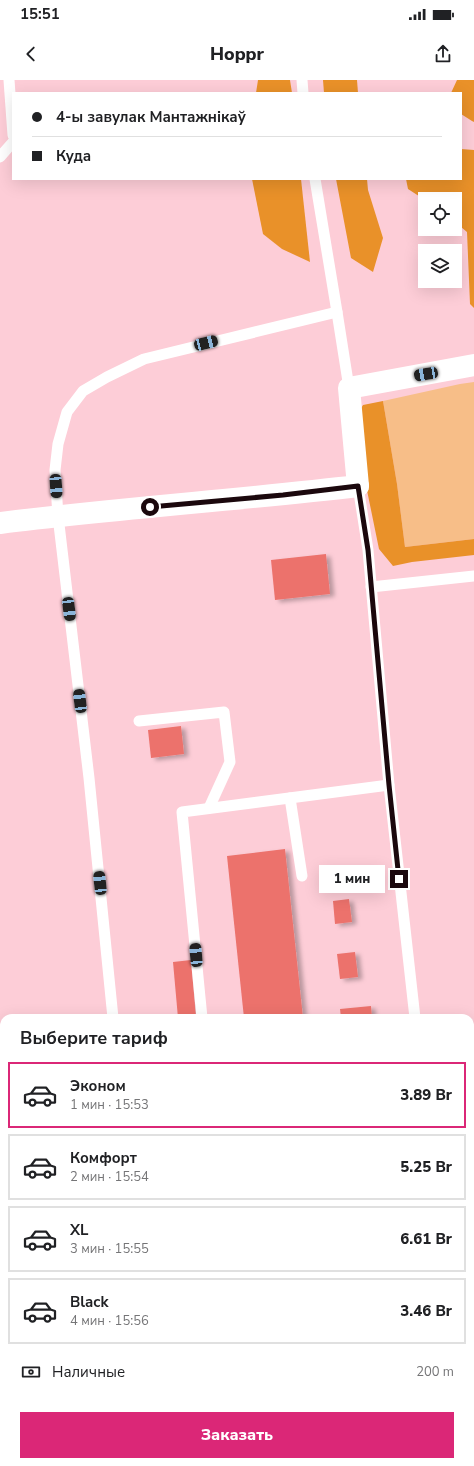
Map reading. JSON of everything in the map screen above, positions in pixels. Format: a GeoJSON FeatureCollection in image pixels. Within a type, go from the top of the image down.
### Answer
{"type":"FeatureCollection","features":[{"type":"Feature","properties":{"kind":"street"},"geometry":{"type":"LineString","coordinates":[[0,524],[58,516],[283,495],[358,486],[349,388],[474,365]]}},
{"type":"Feature","properties":{"kind":"lane"},"geometry":{"type":"LineString","coordinates":[[302,80],[303,92]]}},
{"type":"Feature","properties":{"kind":"lane"},"geometry":{"type":"LineString","coordinates":[[6,81],[12,127]]}},
{"type":"Feature","properties":{"kind":"lane"},"geometry":{"type":"LineString","coordinates":[[0,157],[12,143]]}},
{"type":"Feature","properties":{"kind":"lane"},"geometry":{"type":"LineString","coordinates":[[315,180],[349,388]]}},
{"type":"Feature","properties":{"kind":"lane"},"geometry":{"type":"LineString","coordinates":[[113,1014],[90,778],[58,516],[55,470],[58,444],[67,412],[83,390],[144,359],[337,312]]}},
{"type":"Feature","properties":{"kind":"lane"},"geometry":{"type":"LineString","coordinates":[[358,486],[368,550],[389,785],[415,1014]]}},
{"type":"Feature","properties":{"kind":"lane"},"geometry":{"type":"LineString","coordinates":[[371,587],[474,576]]}},
{"type":"Feature","properties":{"kind":"lane"},"geometry":{"type":"LineString","coordinates":[[139,721],[224,712],[230,762],[209,808]]}},
{"type":"Feature","properties":{"kind":"lane"},"geometry":{"type":"LineString","coordinates":[[202,1014],[182,812],[389,785]]}},
{"type":"Feature","properties":{"kind":"lane"},"geometry":{"type":"LineString","coordinates":[[290,798],[302,876]]}},
{"type":"Feature","properties":{"kind":"shaded area"},"geometry":{"type":"Polygon","coordinates":[[[258,80],[290,80],[292,92],[256,92],[258,80]]]}},
{"type":"Feature","properties":{"kind":"shaded area"},"geometry":{"type":"Polygon","coordinates":[[[323,80],[357,80],[358,92],[324,92],[323,80]]]}},
{"type":"Feature","properties":{"kind":"shaded area"},"geometry":{"type":"Polygon","coordinates":[[[457,80],[474,80],[474,122],[462,115],[462,92],[451,92],[457,80]]]}},
{"type":"Feature","properties":{"kind":"shaded area"},"geometry":{"type":"Polygon","coordinates":[[[462,149],[474,150],[474,308],[470,304],[467,232],[462,228],[462,192],[418,192],[418,195],[408,189],[406,180],[462,180],[462,149]]]}},
{"type":"Feature","properties":{"kind":"shaded area"},"geometry":{"type":"Polygon","coordinates":[[[252,180],[301,180],[310,262],[282,249],[263,234],[252,180]]]}},
{"type":"Feature","properties":{"kind":"shaded area"},"geometry":{"type":"Polygon","coordinates":[[[336,180],[367,180],[368,190],[383,238],[373,272],[351,258],[336,180]]]}},
{"type":"Feature","properties":{"kind":"shaded area"},"geometry":{"type":"Polygon","coordinates":[[[474,382],[474,539],[405,547],[397,484],[383,401],[474,382]]]}},
{"type":"Feature","properties":{"kind":"shaded area"},"geometry":{"type":"Polygon","coordinates":[[[383,401],[397,484],[405,547],[474,539],[474,555],[412,562],[393,566],[379,549],[353,422],[363,405],[383,401]]]}},
{"type":"Feature","properties":{"kind":"building"},"geometry":{"type":"Polygon","coordinates":[[[326,554],[330,594],[275,600],[271,560],[326,554]]]}},
{"type":"Feature","properties":{"kind":"building"},"geometry":{"type":"Polygon","coordinates":[[[181,726],[184,754],[151,758],[148,730],[181,726]]]}},
{"type":"Feature","properties":{"kind":"building"},"geometry":{"type":"Polygon","coordinates":[[[285,849],[303,1014],[244,1014],[227,856],[285,849]]]}},
{"type":"Feature","properties":{"kind":"building"},"geometry":{"type":"Polygon","coordinates":[[[349,899],[352,922],[335,924],[333,901],[349,899]]]}},
{"type":"Feature","properties":{"kind":"building"},"geometry":{"type":"Polygon","coordinates":[[[355,952],[358,977],[340,979],[337,954],[355,952]]]}},
{"type":"Feature","properties":{"kind":"building"},"geometry":{"type":"Polygon","coordinates":[[[191,960],[196,1014],[178,1014],[173,962],[191,960]]]}},
{"type":"Feature","properties":{"kind":"building"},"geometry":{"type":"Polygon","coordinates":[[[371,1006],[372,1014],[341,1014],[340,1009],[371,1006]]]}},
{"type":"Feature","properties":{"kind":"route"},"geometry":{"type":"LineString","coordinates":[[150,507],[283,495],[358,486],[368,550],[399,879]]}}]}
